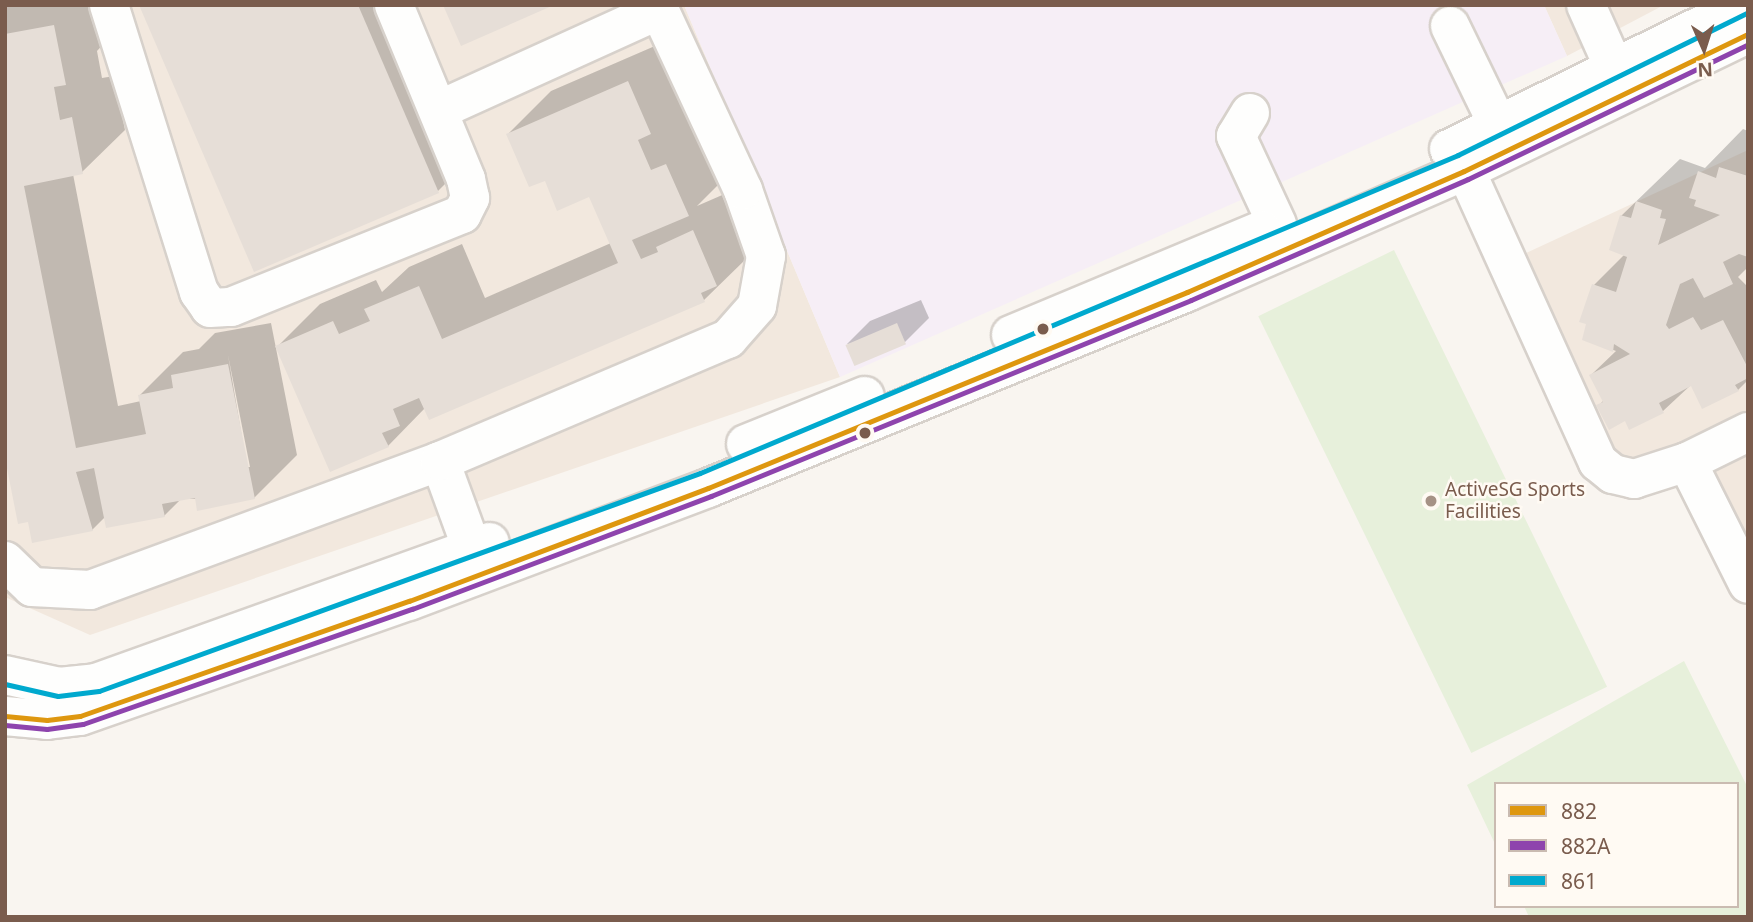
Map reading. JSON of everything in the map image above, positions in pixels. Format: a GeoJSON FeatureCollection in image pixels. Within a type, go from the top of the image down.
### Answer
{"type":"FeatureCollection","features":[{"type":"Feature","properties":{"kind":"street"},"geometry":{"type":"LineString","coordinates":[[109,5],[199,292],[210,307],[231,307],[461,214],[470,198],[468,188],[441,109],[394,5]]}},
{"type":"Feature","properties":{"kind":"street"},"geometry":{"type":"LineString","coordinates":[[1586,5],[1621,81]]}},
{"type":"Feature","properties":{"kind":"street"},"geometry":{"type":"LineString","coordinates":[[5,716],[47,720],[80,716],[403,588],[826,440],[1146,310],[1621,81],[1743,5]]}},
{"type":"Feature","properties":{"kind":"street"},"geometry":{"type":"LineString","coordinates":[[5,561],[32,587],[90,590],[440,461],[727,339],[757,306],[766,256],[743,190],[658,8],[441,109]]}},
{"type":"Feature","properties":{"kind":"street"},"geometry":{"type":"LineString","coordinates":[[1450,26],[1497,123]]}},
{"type":"Feature","properties":{"kind":"street"},"geometry":{"type":"LineString","coordinates":[[477,561],[697,465],[1277,224],[1459,159],[1497,123],[1748,34]]}},
{"type":"Feature","properties":{"kind":"street"},"geometry":{"type":"LineString","coordinates":[[1250,113],[1237,128],[1236,136],[1277,224]]}},
{"type":"Feature","properties":{"kind":"street"},"geometry":{"type":"LineString","coordinates":[[1459,159],[1598,462],[1613,474],[1634,479],[1687,462],[1748,432]]}},
{"type":"Feature","properties":{"kind":"street"},"geometry":{"type":"LineString","coordinates":[[440,461],[477,561]]}},
{"type":"Feature","properties":{"kind":"street"},"geometry":{"type":"LineString","coordinates":[[1687,462],[1748,584]]}},
{"type":"Feature","properties":{"kind":"street"},"geometry":{"type":"LineString","coordinates":[[5,675],[59,687],[96,683],[403,588]]}},
{"type":"Feature","properties":{"kind":"shaded area"},"geometry":{"type":"Polygon","coordinates":[[[5,5],[684,5],[840,377],[90,635],[5,597],[5,5]]]}},
{"type":"Feature","properties":{"kind":"shaded area"},"geometry":{"type":"Polygon","coordinates":[[[684,5],[1544,5],[1567,56],[840,377],[684,5]]]}},
{"type":"Feature","properties":{"kind":"shaded area"},"geometry":{"type":"Polygon","coordinates":[[[1544,5],[1664,5],[1567,56],[1544,5]]]}},
{"type":"Feature","properties":{"kind":"shaded area"},"geometry":{"type":"Polygon","coordinates":[[[1748,150],[1748,563],[1699,469],[1613,466],[1513,259],[1748,150]]]}},
{"type":"Feature","properties":{"kind":"green space","name":"ActiveSG Sports Facilities"},"geometry":{"type":"Polygon","coordinates":[[[1394,250],[1607,687],[1471,753],[1258,316],[1394,250]]]}},
{"type":"Feature","properties":{"kind":"green space"},"geometry":{"type":"Polygon","coordinates":[[[1684,661],[1748,788],[1748,917],[1529,917],[1525,908],[1739,908],[1739,782],[1494,782],[1494,842],[1467,785],[1684,661]]]}},
{"type":"Feature","properties":{"kind":"building"},"geometry":{"type":"Polygon","coordinates":[[[139,5],[358,5],[439,193],[254,272],[139,5]]]}},
{"type":"Feature","properties":{"kind":"building"},"geometry":{"type":"Polygon","coordinates":[[[443,5],[554,5],[461,46],[443,5]]]}},
{"type":"Feature","properties":{"kind":"building"},"geometry":{"type":"Polygon","coordinates":[[[54,25],[66,85],[54,87],[60,120],[72,117],[83,174],[24,186],[76,448],[146,434],[138,395],[173,388],[171,375],[228,364],[255,499],[197,511],[195,498],[162,504],[165,517],[106,528],[94,468],[76,472],[93,531],[32,543],[28,522],[18,524],[5,458],[5,34],[54,25]]]}},
{"type":"Feature","properties":{"kind":"building"},"geometry":{"type":"Polygon","coordinates":[[[628,81],[651,134],[638,140],[651,170],[666,164],[689,216],[632,240],[641,259],[658,252],[656,247],[693,230],[717,286],[701,293],[705,302],[429,420],[419,398],[393,409],[400,426],[382,433],[389,447],[330,472],[275,346],[333,321],[339,334],[370,321],[364,309],[419,286],[442,339],[618,263],[589,197],[557,211],[545,181],[529,187],[506,134],[628,81]]]}},
{"type":"Feature","properties":{"kind":"building"},"geometry":{"type":"Polygon","coordinates":[[[1719,167],[1748,176],[1748,257],[1739,254],[1723,262],[1733,284],[1704,298],[1693,278],[1680,284],[1666,325],[1669,329],[1693,317],[1701,330],[1723,320],[1748,368],[1748,378],[1735,385],[1739,391],[1702,409],[1691,386],[1659,403],[1664,413],[1629,430],[1625,421],[1609,430],[1596,405],[1603,402],[1589,375],[1630,354],[1614,344],[1613,352],[1582,340],[1586,324],[1579,322],[1592,284],[1616,292],[1627,257],[1609,250],[1620,215],[1631,218],[1636,201],[1662,210],[1660,218],[1666,219],[1658,245],[1720,215],[1694,206],[1696,200],[1689,198],[1698,171],[1716,178],[1719,167]]]}},
{"type":"Feature","properties":{"kind":"building"},"geometry":{"type":"Polygon","coordinates":[[[897,323],[906,344],[854,366],[845,345],[897,323]]]}},
{"type":"Feature","properties":{"kind":"transit line","name":"861"},"geometry":{"type":"LineString","coordinates":[[5,684],[58,696],[99,691],[700,473],[1458,155],[1747,13]]}},
{"type":"Feature","properties":{"kind":"transit line","name":"882"},"geometry":{"type":"LineString","coordinates":[[5,716],[47,720],[80,716],[409,601],[708,488],[1187,292],[1464,171],[1748,34]]}},
{"type":"Feature","properties":{"kind":"transit line","name":"882A"},"geometry":{"type":"LineString","coordinates":[[5,725],[47,729],[83,724],[412,609],[711,496],[1191,300],[1468,179],[1748,44]]}},
{"type":"Feature","properties":{"kind":"place","name":"ActiveSG Sports Facilities"},"geometry":{"type":"Point","coordinates":[1431,501]}}]}
